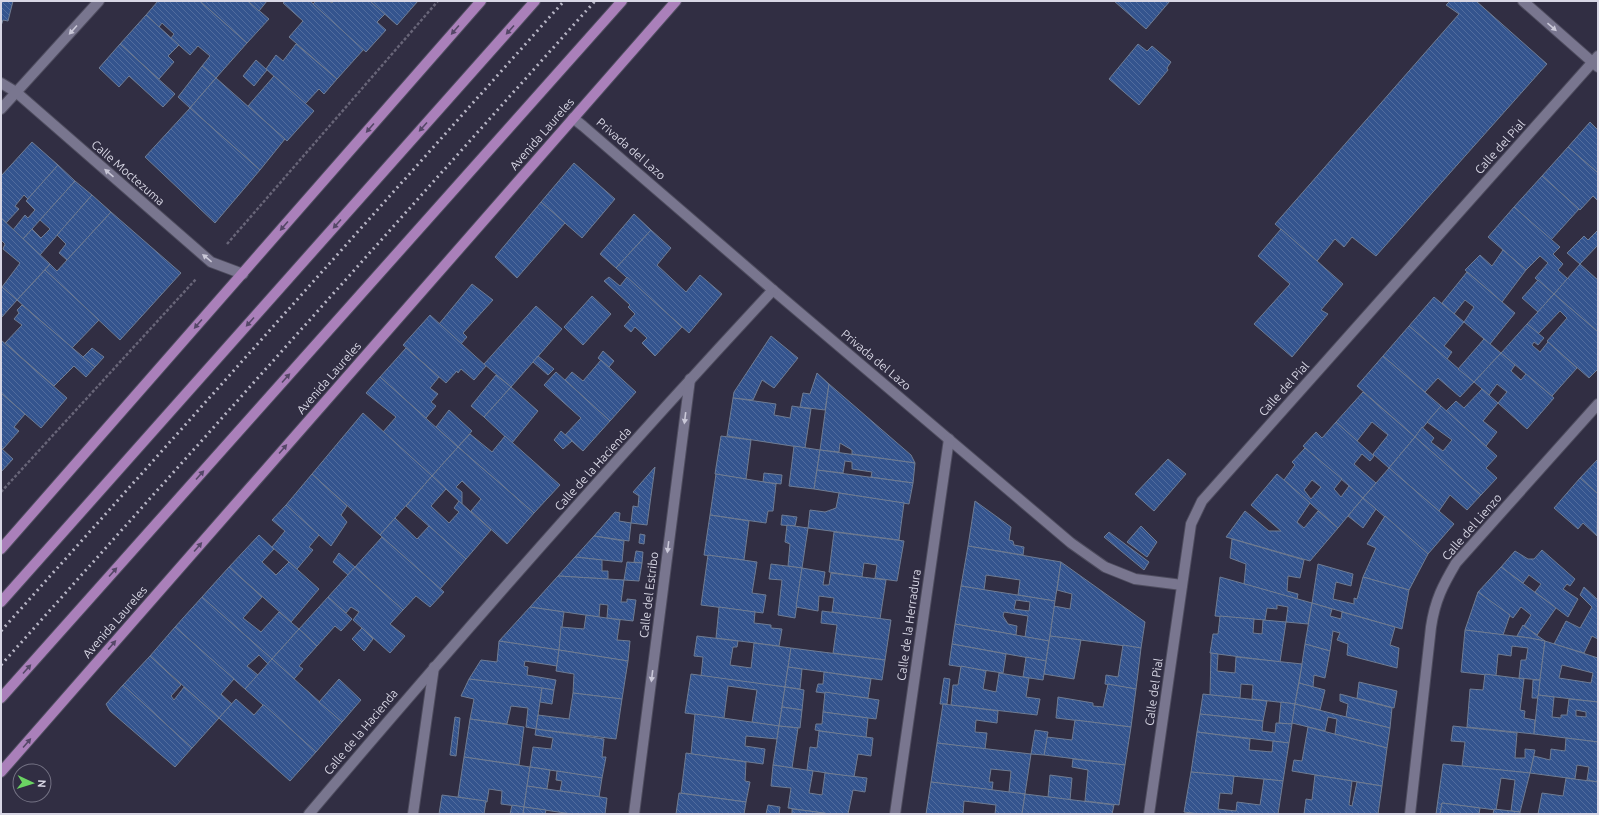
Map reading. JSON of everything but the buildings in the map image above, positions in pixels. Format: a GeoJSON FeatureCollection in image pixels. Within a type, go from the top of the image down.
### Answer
{"type":"FeatureCollection","features":[{"type":"Feature","properties":{"kind":"main road"},"geometry":{"type":"LineString","coordinates":[[1,548],[481,1]]}},
{"type":"Feature","properties":{"kind":"main road"},"geometry":{"type":"LineString","coordinates":[[1,602],[535,1]]}},
{"type":"Feature","properties":{"kind":"main road"},"geometry":{"type":"LineString","coordinates":[[1,698],[622,1]]}},
{"type":"Feature","properties":{"kind":"main road","name":"Avenida Laureles"},"geometry":{"type":"LineString","coordinates":[[1,772],[676,1]]}},
{"type":"Feature","properties":{"kind":"street"},"geometry":{"type":"LineString","coordinates":[[1,109],[99,1]]}},
{"type":"Feature","properties":{"kind":"street"},"geometry":{"type":"LineString","coordinates":[[1523,1],[1596,62]]}},
{"type":"Feature","properties":{"kind":"street","name":"Calle del Pial"},"geometry":{"type":"LineString","coordinates":[[1149,814],[1191,524],[1202,501],[1596,62]]}},
{"type":"Feature","properties":{"kind":"street","name":"Calle Moctezuma"},"geometry":{"type":"LineString","coordinates":[[1,83],[16,92],[212,262],[243,274]]}},
{"type":"Feature","properties":{"kind":"street","name":"Privada del Lazo"},"geometry":{"type":"LineString","coordinates":[[573,118],[1071,543],[1105,567],[1135,579],[1182,585]]}},
{"type":"Feature","properties":{"kind":"street","name":"Calle de la Hacienda"},"geometry":{"type":"LineString","coordinates":[[309,814],[434,667],[690,379],[773,290]]}},
{"type":"Feature","properties":{"kind":"street","name":"Calle del Estribo"},"geometry":{"type":"LineString","coordinates":[[634,814],[690,379]]}},
{"type":"Feature","properties":{"kind":"street","name":"Calle del Lienzo"},"geometry":{"type":"LineString","coordinates":[[1410,814],[1431,626],[1434,608],[1440,593],[1456,563],[1598,404]]}},
{"type":"Feature","properties":{"kind":"street","name":"Calle de la Herradura"},"geometry":{"type":"LineString","coordinates":[[895,814],[949,439]]}},
{"type":"Feature","properties":{"kind":"street"},"geometry":{"type":"LineString","coordinates":[[414,814],[434,667]]}},
{"type":"Feature","properties":{"kind":"railway"},"geometry":{"type":"LineString","coordinates":[[1,631],[564,1]]}},
{"type":"Feature","properties":{"kind":"railway"},"geometry":{"type":"LineString","coordinates":[[1,665],[595,1]]}}]}
